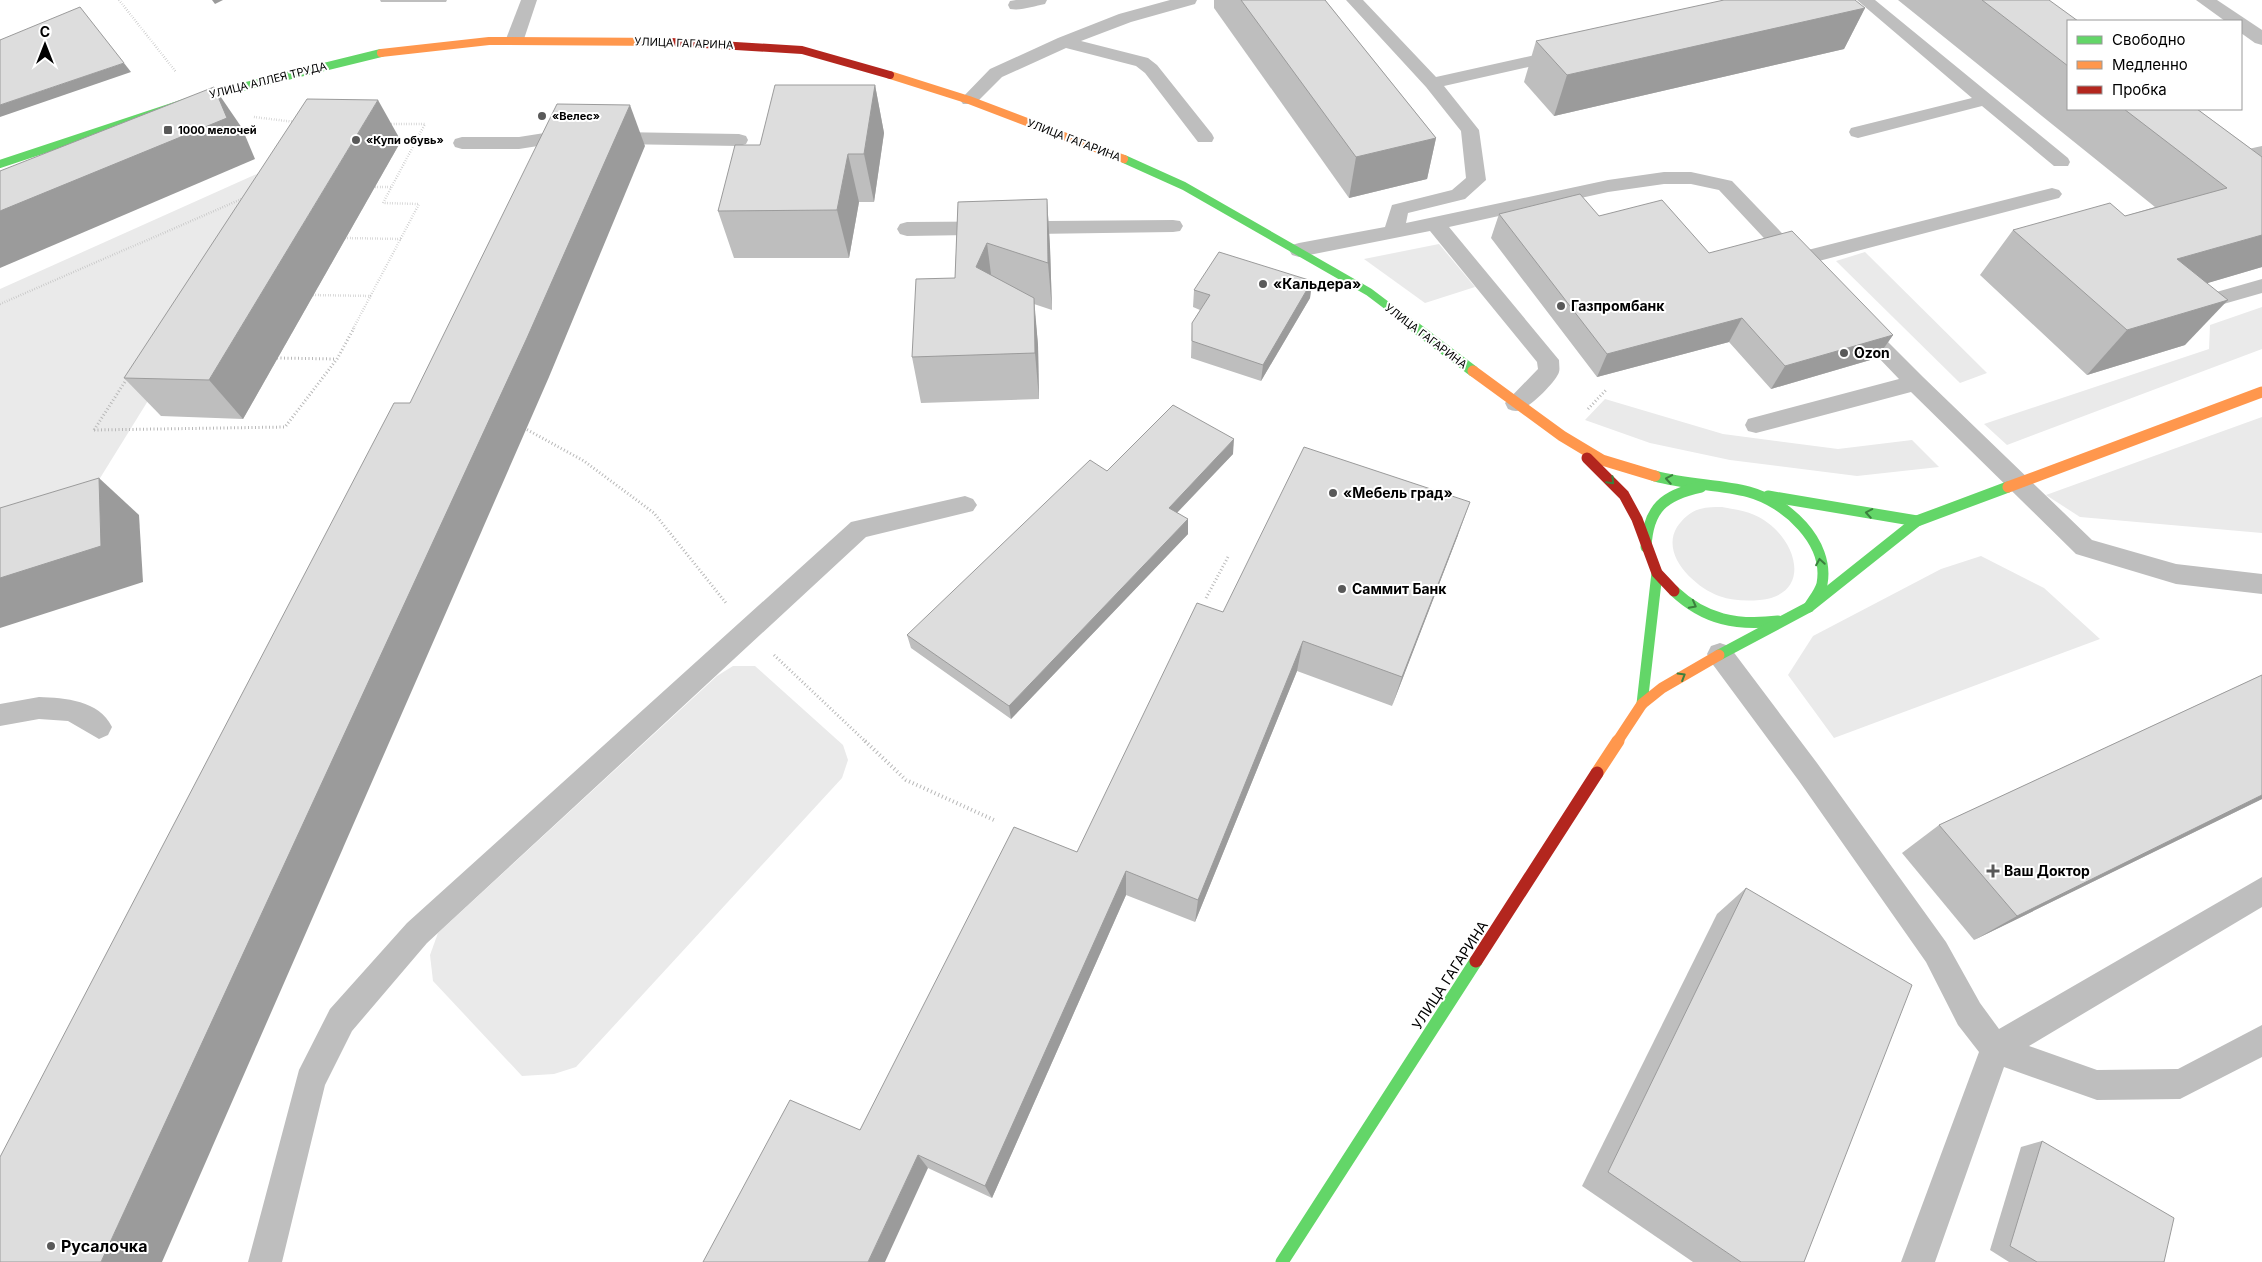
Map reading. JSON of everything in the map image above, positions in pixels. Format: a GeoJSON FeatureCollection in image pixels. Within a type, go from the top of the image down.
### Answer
{"type":"FeatureCollection","features":[{"type":"Feature","properties":{"kind":"street"},"geometry":{"type":"LineString","coordinates":[[2205,0],[2235,20]]}},
{"type":"Feature","properties":{"kind":"street"},"geometry":{"type":"LineString","coordinates":[[2242,25],[2262,38]]}},
{"type":"Feature","properties":{"kind":"street","name":"УЛИЦА АЛЛЕЯ ТРУДА"},"geometry":{"type":"LineString","coordinates":[[0,164],[199,98],[361,57],[423,45],[515,39]]}},
{"type":"Feature","properties":{"kind":"street","name":"УЛИЦА ГАГАРИНА"},"geometry":{"type":"LineString","coordinates":[[515,39],[706,43],[802,50],[927,85],[1102,149],[1175,182],[1299,250],[1369,292],[1562,436]]}},
{"type":"Feature","properties":{"kind":"street"},"geometry":{"type":"LineString","coordinates":[[1642,704],[1662,688],[1720,654],[1809,607],[1917,521],[2262,392]]}},
{"type":"Feature","properties":{"kind":"street"},"geometry":{"type":"LineString","coordinates":[[1562,436],[1602,460],[1667,480],[1718,486],[1917,521]]}},
{"type":"Feature","properties":{"kind":"street"},"geometry":{"type":"LineString","coordinates":[[1562,436],[1624,495],[1637,518],[1657,573],[1682,598],[1713,616],[1750,624],[1784,621]]}},
{"type":"Feature","properties":{"kind":"street"},"geometry":{"type":"LineString","coordinates":[[1646,547],[1648,523],[1662,502],[1686,489],[1718,486]]}},
{"type":"Feature","properties":{"kind":"street"},"geometry":{"type":"LineString","coordinates":[[1752,493],[1782,508],[1808,531],[1822,558],[1822,584],[1809,607]]}},
{"type":"Feature","properties":{"kind":"street"},"geometry":{"type":"LineString","coordinates":[[1642,704],[1657,573]]}},
{"type":"Feature","properties":{"kind":"street","name":"УЛИЦА ГАГАРИНА"},"geometry":{"type":"LineString","coordinates":[[1282,1262],[1642,704]]}},
{"type":"Feature","properties":{"kind":"lane"},"geometry":{"type":"LineString","coordinates":[[515,39],[529,0]]}},
{"type":"Feature","properties":{"kind":"lane"},"geometry":{"type":"LineString","coordinates":[[1016,6],[1039,0]]}},
{"type":"Feature","properties":{"kind":"lane"},"geometry":{"type":"LineString","coordinates":[[969,100],[996,73],[1064,42],[1125,18],[1189,0]]}},
{"type":"Feature","properties":{"kind":"lane"},"geometry":{"type":"LineString","coordinates":[[1354,0],[1432,83],[1470,130],[1476,180],[1458,196],[1399,209],[1394,232]]}},
{"type":"Feature","properties":{"kind":"lane"},"geometry":{"type":"LineString","coordinates":[[1865,0],[2061,162]]}},
{"type":"Feature","properties":{"kind":"lane"},"geometry":{"type":"LineString","coordinates":[[1064,42],[1142,62],[1151,69],[1206,138]]}},
{"type":"Feature","properties":{"kind":"lane"},"geometry":{"type":"LineString","coordinates":[[1432,83],[1580,50]]}},
{"type":"Feature","properties":{"kind":"lane"},"geometry":{"type":"LineString","coordinates":[[192,121],[199,98]]}},
{"type":"Feature","properties":{"kind":"lane"},"geometry":{"type":"LineString","coordinates":[[1858,132],[1986,100]]}},
{"type":"Feature","properties":{"kind":"lane"},"geometry":{"type":"LineString","coordinates":[[462,143],[519,143],[557,137],[739,140]]}},
{"type":"Feature","properties":{"kind":"lane"},"geometry":{"type":"LineString","coordinates":[[2262,152],[2244,156],[2235,164],[2231,173],[2262,200]]}},
{"type":"Feature","properties":{"kind":"lane"},"geometry":{"type":"LineString","coordinates":[[1299,250],[1435,224],[1608,186],[1664,178],[1690,178],[1725,186],[1803,266],[2052,194]]}},
{"type":"Feature","properties":{"kind":"lane"},"geometry":{"type":"LineString","coordinates":[[1435,224],[1548,360],[1549,371],[1532,391],[1516,403]]}},
{"type":"Feature","properties":{"kind":"lane"},"geometry":{"type":"LineString","coordinates":[[907,230],[1173,226]]}},
{"type":"Feature","properties":{"kind":"lane"},"geometry":{"type":"LineString","coordinates":[[2170,313],[2262,286]]}},
{"type":"Feature","properties":{"kind":"lane"},"geometry":{"type":"LineString","coordinates":[[1849,314],[1915,383],[2084,547],[2176,574],[2262,584]]}},
{"type":"Feature","properties":{"kind":"lane"},"geometry":{"type":"LineString","coordinates":[[1756,425],[1915,383]]}},
{"type":"Feature","properties":{"kind":"lane"},"geometry":{"type":"LineString","coordinates":[[265,1262],[310,1081],[341,1020],[417,933],[859,529],[965,505]]}},
{"type":"Feature","properties":{"kind":"lane"},"geometry":{"type":"LineString","coordinates":[[1720,654],[1808,772],[1936,952],[1968,1014],[1995,1049],[2097,1085],[2180,1084],[2262,1040]]}},
{"type":"Feature","properties":{"kind":"lane"},"geometry":{"type":"LineString","coordinates":[[0,715],[39,708],[73,710],[99,728]]}},
{"type":"Feature","properties":{"kind":"lane"},"geometry":{"type":"LineString","coordinates":[[1918,1262],[1995,1049],[2262,892]]}},
{"type":"Feature","properties":{"kind":"path"},"geometry":{"type":"LineString","coordinates":[[119,0],[199,98]]}},
{"type":"Feature","properties":{"kind":"path"},"geometry":{"type":"LineString","coordinates":[[131,374],[94,430],[285,427],[337,359],[419,204],[383,203],[425,124],[386,124]]}},
{"type":"Feature","properties":{"kind":"path"},"geometry":{"type":"LineString","coordinates":[[375,187],[392,187]]}},
{"type":"Feature","properties":{"kind":"path"},"geometry":{"type":"LineString","coordinates":[[0,304],[249,196],[244,204]]}},
{"type":"Feature","properties":{"kind":"path"},"geometry":{"type":"LineString","coordinates":[[346,238],[401,239]]}},
{"type":"Feature","properties":{"kind":"path"},"geometry":{"type":"LineString","coordinates":[[313,295],[371,296]]}},
{"type":"Feature","properties":{"kind":"path"},"geometry":{"type":"LineString","coordinates":[[277,358],[337,359]]}},
{"type":"Feature","properties":{"kind":"path"},"geometry":{"type":"LineString","coordinates":[[520,426],[584,461],[654,513],[748,630],[906,780],[994,820]]}},
{"type":"Feature","properties":{"kind":"path"},"geometry":{"type":"LineString","coordinates":[[1206,598],[1228,557]]}},
{"type":"Feature","properties":{"kind":"shaded area"},"geometry":{"type":"Polygon","coordinates":[[[268,169],[273,199],[84,504],[0,530],[0,289],[268,169]]]}},
{"type":"Feature","properties":{"kind":"shaded area"},"geometry":{"type":"Polygon","coordinates":[[[1439,244],[1475,287],[1425,303],[1364,259],[1439,244]]]}},
{"type":"Feature","properties":{"kind":"shaded area"},"geometry":{"type":"Polygon","coordinates":[[[1865,252],[1987,373],[1960,383],[1836,261],[1865,252]]]}},
{"type":"Feature","properties":{"kind":"shaded area"},"geometry":{"type":"Polygon","coordinates":[[[2262,307],[2262,349],[2007,445],[1984,424],[2209,349],[2210,325],[2262,307]]]}},
{"type":"Feature","properties":{"kind":"shaded area"},"geometry":{"type":"Polygon","coordinates":[[[1605,399],[1723,434],[1838,449],[1912,440],[1939,467],[1857,476],[1730,460],[1650,443],[1585,420],[1605,399]]]}},
{"type":"Feature","properties":{"kind":"shaded area"},"geometry":{"type":"Polygon","coordinates":[[[2262,417],[2262,533],[2080,517],[2046,495],[2262,417]]]}},
{"type":"Feature","properties":{"kind":"shaded area"},"geometry":{"type":"Polygon","coordinates":[[[1722,507],[1758,516],[1779,533],[1787,544],[1794,568],[1793,580],[1787,589],[1776,596],[1760,600],[1729,599],[1710,592],[1691,578],[1683,569],[1676,559],[1673,548],[1673,538],[1677,527],[1687,516],[1696,510],[1722,507]]]}},
{"type":"Feature","properties":{"kind":"shaded area"},"geometry":{"type":"Polygon","coordinates":[[[1981,556],[2044,588],[2100,639],[1834,738],[1788,675],[1813,636],[1941,569],[1981,556]]]}},
{"type":"Feature","properties":{"kind":"shaded area"},"geometry":{"type":"Polygon","coordinates":[[[733,666],[755,666],[843,745],[848,760],[842,778],[576,1067],[554,1074],[522,1076],[433,981],[430,955],[438,933],[717,676],[733,666]]]}},
{"type":"Feature","properties":{"kind":"building"},"geometry":{"type":"Polygon","coordinates":[[[1241,0],[1325,0],[1436,138],[1356,157],[1241,0]]]}},
{"type":"Feature","properties":{"kind":"building"},"geometry":{"type":"Polygon","coordinates":[[[1724,0],[1855,0],[1865,8],[1567,75],[1536,41],[1724,0]]]}},
{"type":"Feature","properties":{"kind":"building"},"geometry":{"type":"Polygon","coordinates":[[[1982,0],[2049,0],[2077,20],[2067,20],[2067,65],[1982,0]]]}},
{"type":"Feature","properties":{"kind":"building"},"geometry":{"type":"Polygon","coordinates":[[[80,7],[124,63],[0,105],[0,40],[80,7]]]}},
{"type":"Feature","properties":{"kind":"building"},"geometry":{"type":"Polygon","coordinates":[[[775,85],[875,85],[864,154],[848,154],[837,210],[718,211],[735,145],[760,145],[775,85]]]}},
{"type":"Feature","properties":{"kind":"building"},"geometry":{"type":"Polygon","coordinates":[[[214,87],[227,118],[0,211],[0,171],[214,87]]]}},
{"type":"Feature","properties":{"kind":"building"},"geometry":{"type":"Polygon","coordinates":[[[307,99],[378,100],[209,380],[124,378],[307,99]]]}},
{"type":"Feature","properties":{"kind":"building"},"geometry":{"type":"Polygon","coordinates":[[[557,104],[630,105],[527,338],[101,1262],[0,1262],[0,1157],[394,403],[410,403],[557,104]]]}},
{"type":"Feature","properties":{"kind":"building"},"geometry":{"type":"Polygon","coordinates":[[[2125,110],[2198,110],[2262,157],[2262,235],[2177,259],[2228,300],[2127,330],[2013,230],[2110,203],[2125,216],[2227,188],[2125,110]]]}},
{"type":"Feature","properties":{"kind":"building"},"geometry":{"type":"Polygon","coordinates":[[[1580,194],[1599,216],[1662,200],[1709,253],[1792,231],[1893,335],[1785,366],[1742,318],[1607,354],[1499,214],[1580,194]]]}},
{"type":"Feature","properties":{"kind":"building"},"geometry":{"type":"Polygon","coordinates":[[[1047,199],[1048,263],[987,243],[976,267],[1034,298],[1035,353],[912,357],[916,279],[955,278],[958,202],[1047,199]]]}},
{"type":"Feature","properties":{"kind":"building"},"geometry":{"type":"Polygon","coordinates":[[[1219,252],[1312,281],[1263,365],[1192,341],[1192,323],[1210,295],[1194,290],[1219,252]]]}},
{"type":"Feature","properties":{"kind":"building"},"geometry":{"type":"Polygon","coordinates":[[[1173,405],[1234,439],[1169,508],[1188,519],[1009,706],[907,635],[1090,460],[1107,471],[1173,405]]]}},
{"type":"Feature","properties":{"kind":"building"},"geometry":{"type":"Polygon","coordinates":[[[1304,447],[1470,502],[1402,677],[1303,641],[1198,900],[1126,871],[985,1186],[918,1155],[868,1262],[703,1262],[790,1100],[860,1130],[1014,827],[1077,852],[1197,603],[1223,612],[1304,447]]]}},
{"type":"Feature","properties":{"kind":"building"},"geometry":{"type":"Polygon","coordinates":[[[99,478],[101,546],[0,578],[0,508],[99,478]]]}},
{"type":"Feature","properties":{"kind":"building"},"geometry":{"type":"Polygon","coordinates":[[[2262,675],[2262,795],[2017,916],[1939,825],[2262,675]]]}},
{"type":"Feature","properties":{"kind":"building"},"geometry":{"type":"Polygon","coordinates":[[[1746,888],[1912,985],[1804,1262],[1741,1262],[1608,1172],[1746,888]]]}},
{"type":"Feature","properties":{"kind":"building"},"geometry":{"type":"Polygon","coordinates":[[[2042,1141],[2174,1218],[2164,1262],[2037,1262],[2010,1246],[2042,1141]]]}},
{"type":"Feature","properties":{"kind":"traffic: fast"},"geometry":{"type":"LineString","coordinates":[[0,164],[205,96],[381,53]]}},
{"type":"Feature","properties":{"kind":"traffic: fast"},"geometry":{"type":"LineString","coordinates":[[1124,159],[1184,186],[1369,292],[1473,371]]}},
{"type":"Feature","properties":{"kind":"traffic: fast"},"geometry":{"type":"LineString","coordinates":[[1655,476],[1678,482],[1749,492],[1777,504],[1790,514],[1812,539],[1823,569],[1822,584],[1809,607]]}},
{"type":"Feature","properties":{"kind":"traffic: fast"},"geometry":{"type":"LineString","coordinates":[[1646,547],[1649,522],[1653,513],[1660,505],[1677,494],[1701,487]]}},
{"type":"Feature","properties":{"kind":"traffic: fast"},"geometry":{"type":"LineString","coordinates":[[1719,655],[1809,607],[1917,521],[2008,487]]}},
{"type":"Feature","properties":{"kind":"traffic: fast"},"geometry":{"type":"LineString","coordinates":[[1768,496],[1917,521]]}},
{"type":"Feature","properties":{"kind":"traffic: fast"},"geometry":{"type":"LineString","coordinates":[[1642,704],[1657,573]]}},
{"type":"Feature","properties":{"kind":"traffic: fast"},"geometry":{"type":"LineString","coordinates":[[1674,591],[1699,610],[1720,619],[1751,624],[1778,621]]}},
{"type":"Feature","properties":{"kind":"traffic: fast"},"geometry":{"type":"LineString","coordinates":[[1282,1262],[1476,961]]}},
{"type":"Feature","properties":{"kind":"traffic: slow"},"geometry":{"type":"LineString","coordinates":[[381,53],[417,47],[489,41],[671,42]]}},
{"type":"Feature","properties":{"kind":"traffic: slow"},"geometry":{"type":"LineString","coordinates":[[890,75],[969,100],[1124,159]]}},
{"type":"Feature","properties":{"kind":"traffic: slow"},"geometry":{"type":"LineString","coordinates":[[1473,371],[1562,436],[1602,460],[1655,476]]}},
{"type":"Feature","properties":{"kind":"traffic: slow"},"geometry":{"type":"LineString","coordinates":[[2008,487],[2262,392]]}},
{"type":"Feature","properties":{"kind":"traffic: slow"},"geometry":{"type":"LineString","coordinates":[[1597,773],[1642,704],[1662,688],[1719,655]]}},
{"type":"Feature","properties":{"kind":"traffic: jam"},"geometry":{"type":"LineString","coordinates":[[671,42],[802,50],[890,75]]}},
{"type":"Feature","properties":{"kind":"traffic: jam"},"geometry":{"type":"LineString","coordinates":[[1587,458],[1624,495],[1637,519],[1657,573],[1674,591]]}},
{"type":"Feature","properties":{"kind":"traffic: jam"},"geometry":{"type":"LineString","coordinates":[[1476,961],[1597,773]]}},
{"type":"Feature","properties":{"kind":"place","name":"«Велес»"},"geometry":{"type":"Point","coordinates":[542,116]}},
{"type":"Feature","properties":{"kind":"place","name":"1000 мелочей"},"geometry":{"type":"Point","coordinates":[168,130]}},
{"type":"Feature","properties":{"kind":"place","name":"«Купи обувь»"},"geometry":{"type":"Point","coordinates":[356,140]}},
{"type":"Feature","properties":{"kind":"place","name":"«Кальдера»"},"geometry":{"type":"Point","coordinates":[1263,284]}},
{"type":"Feature","properties":{"kind":"place","name":"Газпромбанк"},"geometry":{"type":"Point","coordinates":[1561,306]}},
{"type":"Feature","properties":{"kind":"place","name":"Ozon"},"geometry":{"type":"Point","coordinates":[1844,353]}},
{"type":"Feature","properties":{"kind":"place","name":"«Мебель град»"},"geometry":{"type":"Point","coordinates":[1333,493]}},
{"type":"Feature","properties":{"kind":"place","name":"Саммит Банк"},"geometry":{"type":"Point","coordinates":[1342,589]}},
{"type":"Feature","properties":{"kind":"place","name":"Ваш Доктор"},"geometry":{"type":"Point","coordinates":[1993,871]}},
{"type":"Feature","properties":{"kind":"place","name":"Русалочка"},"geometry":{"type":"Point","coordinates":[51,1246]}}]}
